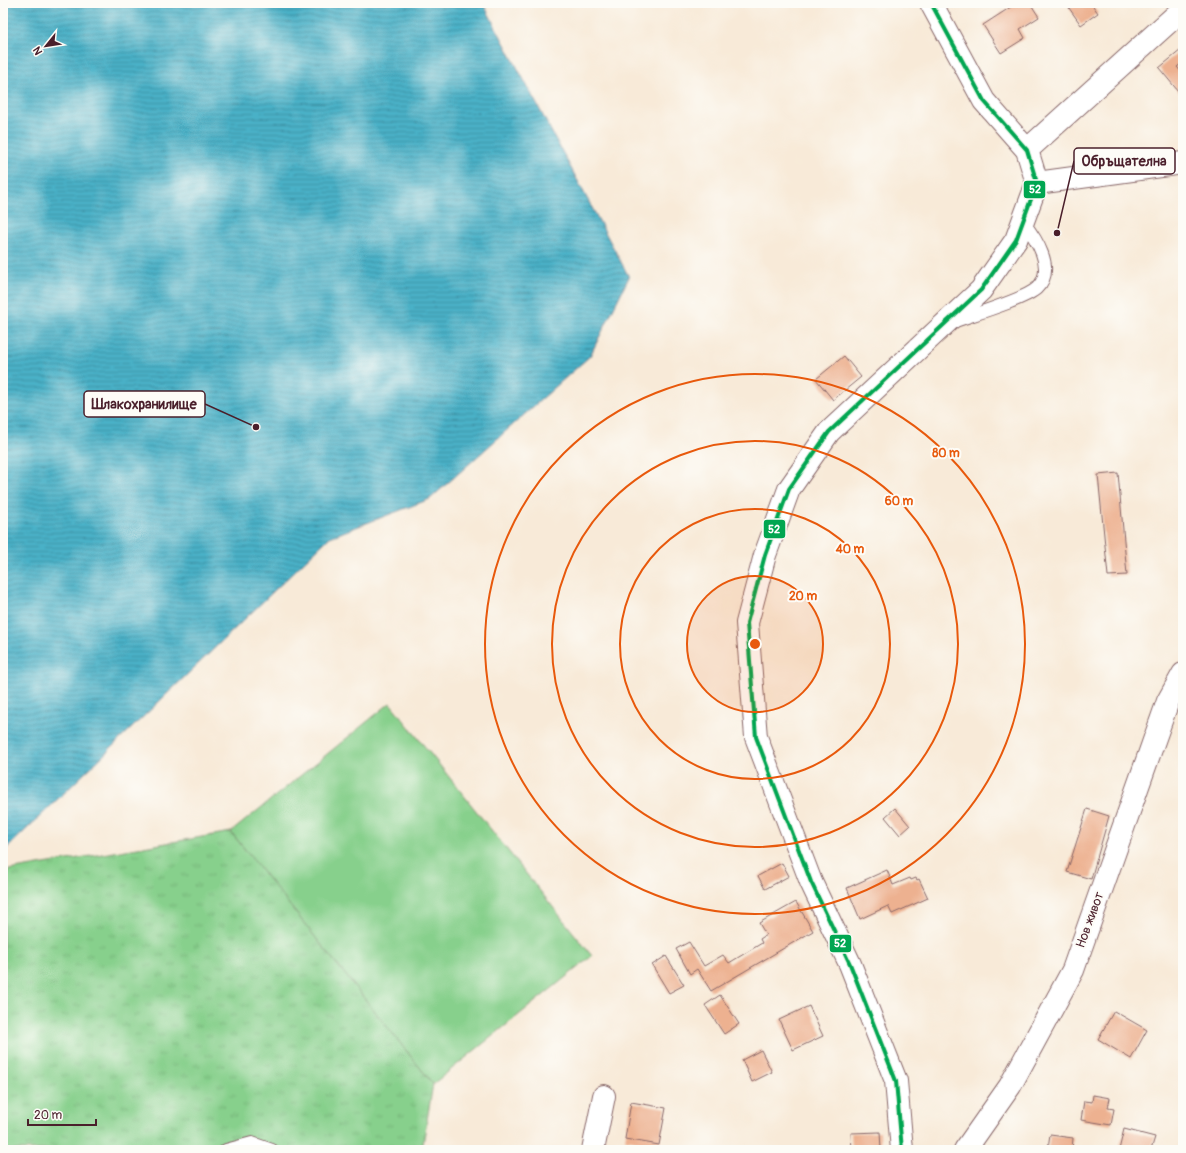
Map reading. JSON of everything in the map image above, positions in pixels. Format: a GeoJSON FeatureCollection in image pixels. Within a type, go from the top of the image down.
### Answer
{"type":"FeatureCollection","features":[{"type":"Feature","properties":{"kind":"street"},"geometry":{"type":"LineString","coordinates":[[902,1150],[896,1081],[850,964],[811,882],[756,737],[747,622],[765,555],[789,489],[829,432],[981,290],[1016,240],[1037,183],[1027,150],[984,101],[931,3]]}},
{"type":"Feature","properties":{"kind":"street"},"geometry":{"type":"LineString","coordinates":[[1027,150],[1183,9]]}},
{"type":"Feature","properties":{"kind":"street"},"geometry":{"type":"LineString","coordinates":[[1037,183],[1183,163]]}},
{"type":"Feature","properties":{"kind":"street","name":"Нов живот"},"geometry":{"type":"LineString","coordinates":[[965,1150],[1010,1086],[1073,970],[1176,703],[1183,674]]}},
{"type":"Feature","properties":{"kind":"street"},"geometry":{"type":"LineString","coordinates":[[593,1150],[604,1096]]}},
{"type":"Feature","properties":{"kind":"lane"},"geometry":{"type":"LineString","coordinates":[[944,325],[1021,296],[1037,288],[1044,276],[1044,262],[1037,241],[1023,222]]}},
{"type":"Feature","properties":{"kind":"lane"},"geometry":{"type":"LineString","coordinates":[[226,1150],[252,1143],[272,1150]]}},
{"type":"Feature","properties":{"kind":"green space"},"geometry":{"type":"Polygon","coordinates":[[[390,703],[592,956],[433,1084],[231,832],[390,703]]]}},
{"type":"Feature","properties":{"kind":"green space"},"geometry":{"type":"Polygon","coordinates":[[[231,832],[433,1084],[422,1150],[3,1150],[3,871],[231,832]]]}},
{"type":"Feature","properties":{"kind":"water"},"geometry":{"type":"Polygon","coordinates":[[[3,3],[483,3],[629,277],[590,356],[430,499],[330,537],[3,852],[3,3]]]}},
{"type":"Feature","properties":{"kind":"building"},"geometry":{"type":"Polygon","coordinates":[[[1017,3],[1030,3],[1039,17],[1020,29],[1025,38],[1001,53],[983,25],[1017,3]]]}},
{"type":"Feature","properties":{"kind":"building"},"geometry":{"type":"Polygon","coordinates":[[[1076,3],[1091,3],[1098,13],[1081,25],[1069,8],[1076,3]]]}},
{"type":"Feature","properties":{"kind":"building"},"geometry":{"type":"Polygon","coordinates":[[[1181,50],[1183,52],[1183,62],[1177,67],[1183,74],[1183,97],[1159,68],[1181,50]]]}},
{"type":"Feature","properties":{"kind":"building"},"geometry":{"type":"Polygon","coordinates":[[[844,356],[861,377],[833,400],[816,379],[844,356]]]}},
{"type":"Feature","properties":{"kind":"building"},"geometry":{"type":"Polygon","coordinates":[[[1118,473],[1127,575],[1108,576],[1098,475],[1118,473]]]}},
{"type":"Feature","properties":{"kind":"building"},"geometry":{"type":"Polygon","coordinates":[[[895,808],[910,826],[900,835],[885,817],[895,808]]]}},
{"type":"Feature","properties":{"kind":"building"},"geometry":{"type":"Polygon","coordinates":[[[1087,809],[1109,816],[1091,879],[1067,872],[1087,809]]]}},
{"type":"Feature","properties":{"kind":"building"},"geometry":{"type":"Polygon","coordinates":[[[782,863],[789,876],[765,889],[758,876],[782,863]]]}},
{"type":"Feature","properties":{"kind":"building"},"geometry":{"type":"Polygon","coordinates":[[[887,870],[893,885],[910,878],[911,880],[916,878],[917,880],[919,879],[928,898],[892,914],[888,906],[860,919],[847,888],[887,870]]]}},
{"type":"Feature","properties":{"kind":"building"},"geometry":{"type":"Polygon","coordinates":[[[796,902],[813,931],[711,991],[697,969],[690,974],[676,949],[689,942],[704,966],[723,955],[729,963],[762,943],[760,939],[766,935],[759,923],[796,902]]]}},
{"type":"Feature","properties":{"kind":"building"},"geometry":{"type":"Polygon","coordinates":[[[666,956],[684,985],[669,993],[652,965],[666,956]]]}},
{"type":"Feature","properties":{"kind":"building"},"geometry":{"type":"Polygon","coordinates":[[[720,995],[739,1024],[724,1034],[705,1005],[720,995]]]}},
{"type":"Feature","properties":{"kind":"building"},"geometry":{"type":"Polygon","coordinates":[[[809,1006],[823,1036],[793,1050],[779,1020],[809,1006]]]}},
{"type":"Feature","properties":{"kind":"building"},"geometry":{"type":"Polygon","coordinates":[[[1114,1011],[1147,1030],[1131,1059],[1098,1039],[1114,1011]]]}},
{"type":"Feature","properties":{"kind":"building"},"geometry":{"type":"Polygon","coordinates":[[[761,1050],[772,1072],[752,1082],[742,1060],[761,1050]]]}},
{"type":"Feature","properties":{"kind":"building"},"geometry":{"type":"Polygon","coordinates":[[[1093,1095],[1110,1098],[1108,1108],[1114,1109],[1111,1125],[1081,1120],[1084,1101],[1092,1102],[1093,1095]]]}},
{"type":"Feature","properties":{"kind":"building"},"geometry":{"type":"Polygon","coordinates":[[[631,1102],[666,1108],[659,1145],[625,1139],[631,1102]]]}},
{"type":"Feature","properties":{"kind":"building"},"geometry":{"type":"Polygon","coordinates":[[[1124,1129],[1155,1137],[1151,1150],[1119,1150],[1124,1129]]]}},
{"type":"Feature","properties":{"kind":"building"},"geometry":{"type":"Polygon","coordinates":[[[880,1132],[881,1150],[852,1150],[851,1133],[880,1132]]]}},
{"type":"Feature","properties":{"kind":"building"},"geometry":{"type":"Polygon","coordinates":[[[1050,1135],[1073,1138],[1072,1150],[1048,1149],[1050,1135]]]}},
{"type":"Feature","properties":{"kind":"transit line","name":"52"},"geometry":{"type":"LineString","coordinates":[[902,1150],[896,1081],[850,964],[811,882],[756,737],[747,623],[765,555],[789,489],[829,432],[981,290],[1016,240],[1037,183],[1027,150],[984,101],[931,3]]}},
{"type":"Feature","properties":{"kind":"place","name":"Обръщателна"},"geometry":{"type":"Point","coordinates":[1057,233]}},
{"type":"Feature","properties":{"kind":"place","name":"Шлакохранилище"},"geometry":{"type":"Point","coordinates":[256,427]}}]}
